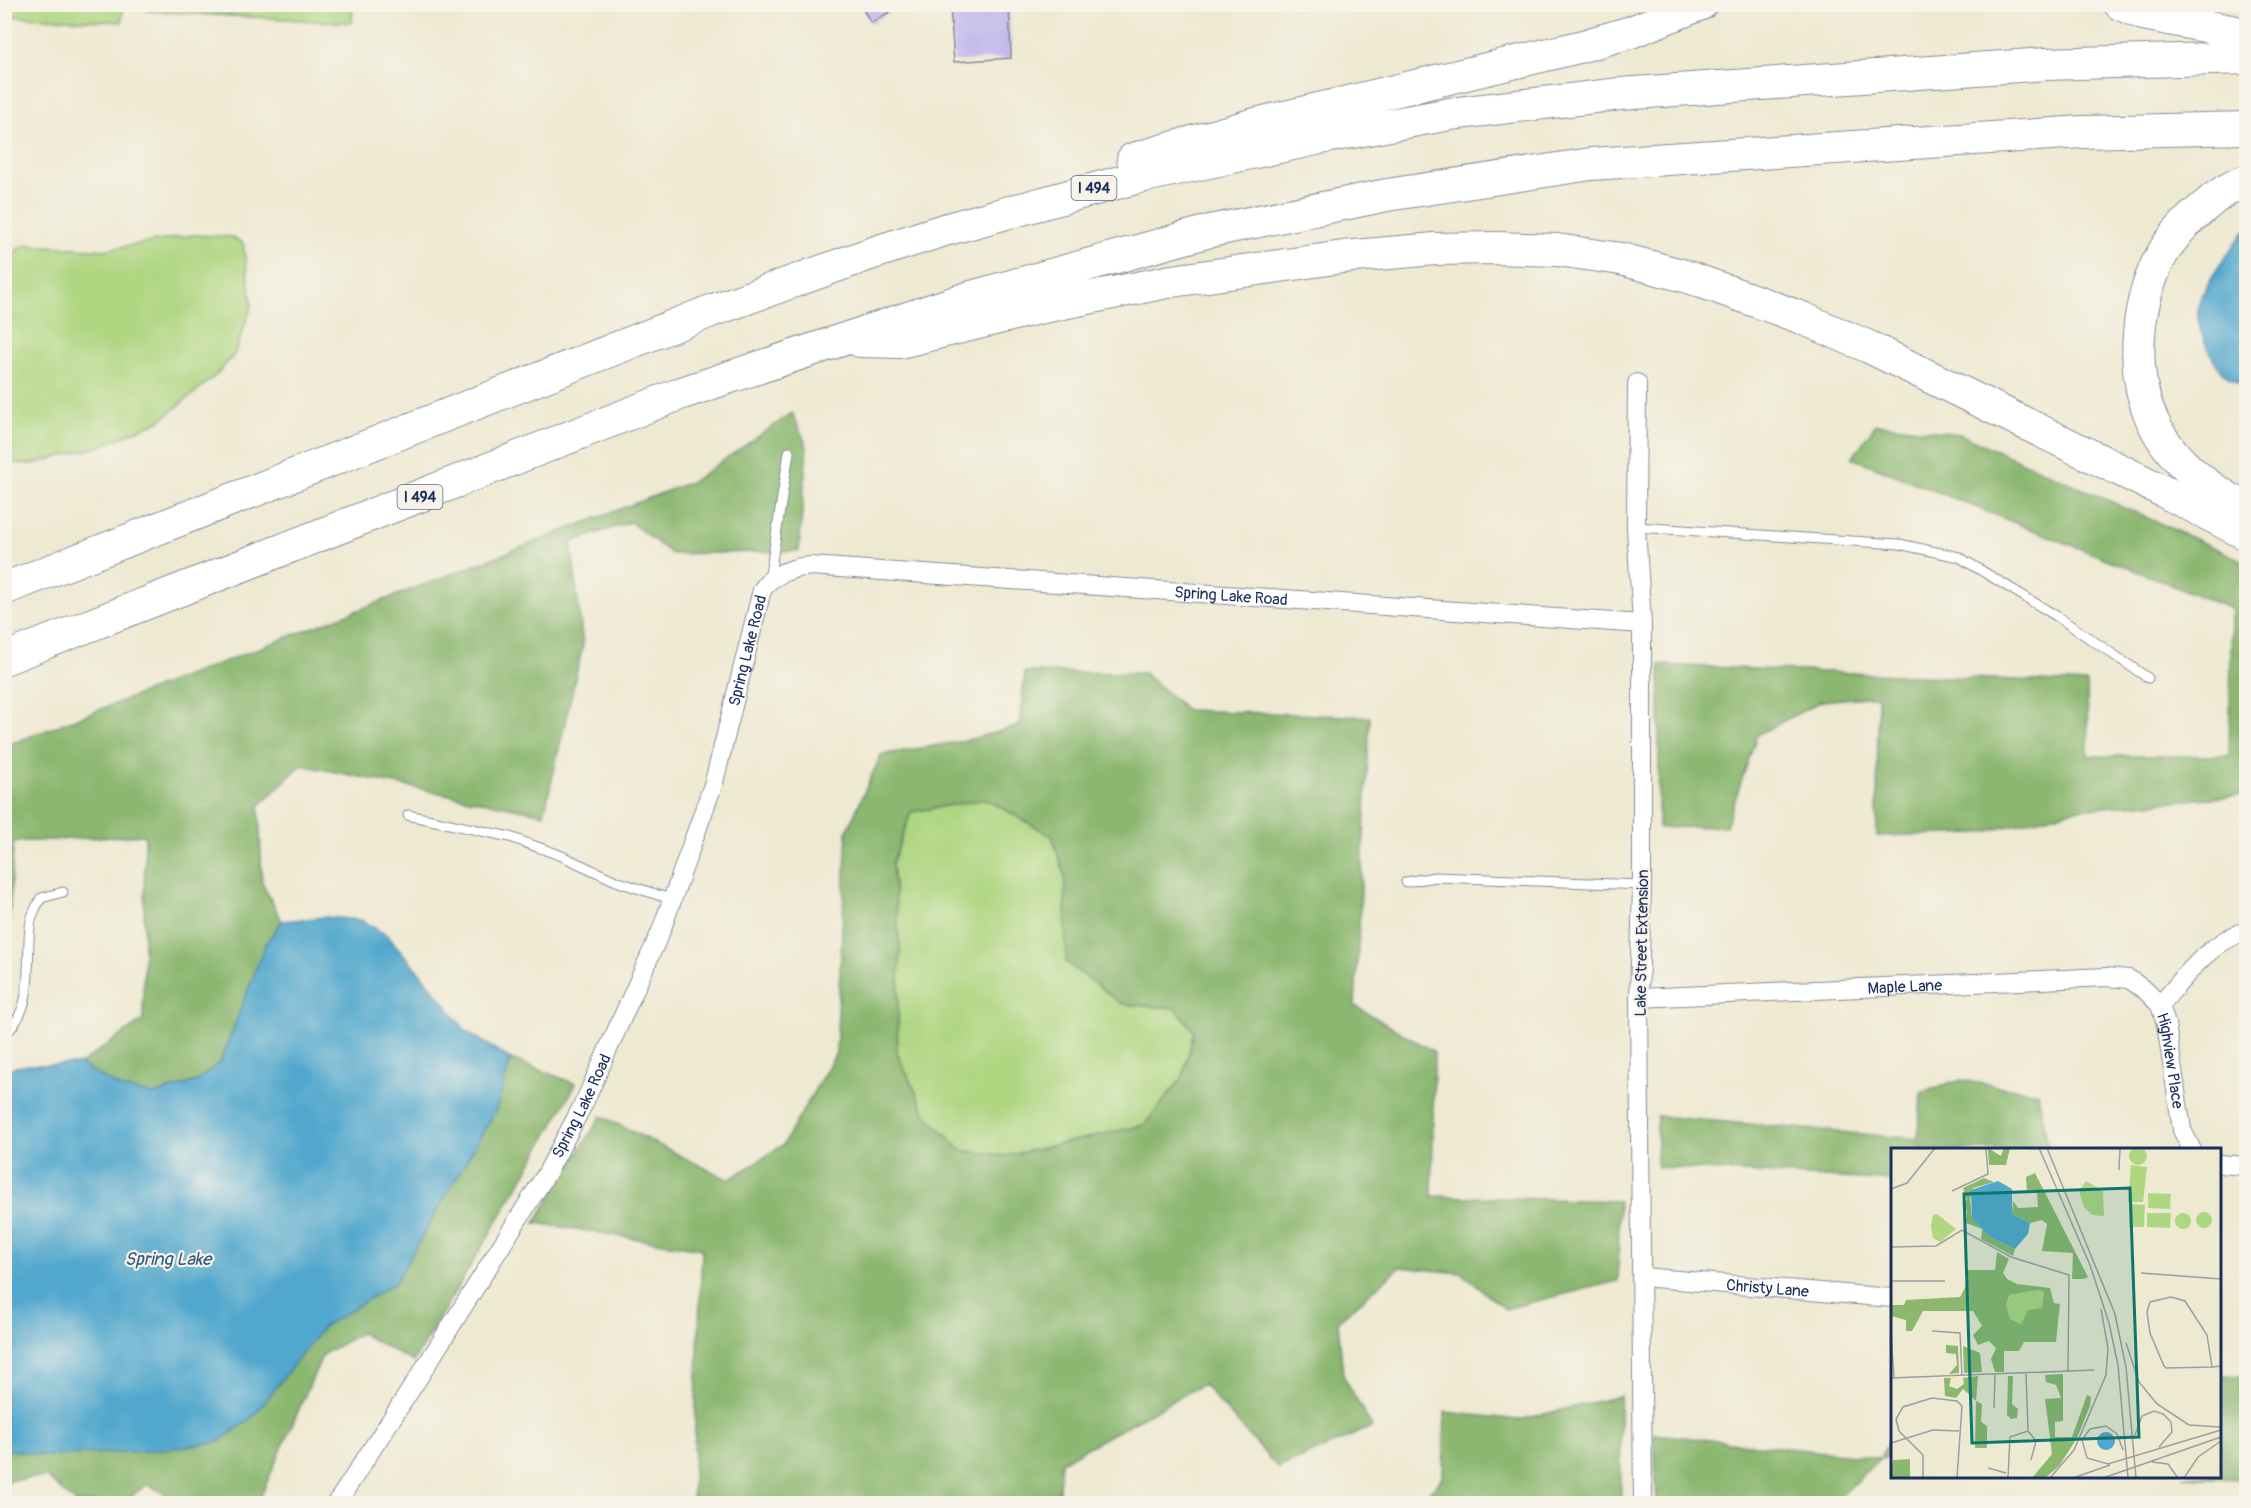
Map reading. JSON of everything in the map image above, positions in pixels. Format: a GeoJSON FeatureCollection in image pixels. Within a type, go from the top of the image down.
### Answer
{"type":"FeatureCollection","features":[{"type":"Feature","properties":{"kind":"highway"},"geometry":{"type":"LineString","coordinates":[[956,227],[1081,175],[1164,149],[1251,124],[1579,47],[1631,32],[1701,4]]}},
{"type":"Feature","properties":{"kind":"highway"},"geometry":{"type":"LineString","coordinates":[[2120,4],[2143,14],[2247,34]]}},
{"type":"Feature","properties":{"kind":"highway","name":"I 494"},"geometry":{"type":"LineString","coordinates":[[4,589],[711,311],[870,254],[956,227],[1135,178],[1330,136],[1450,114],[1620,94],[2046,64],[2247,58]]}},
{"type":"Feature","properties":{"kind":"highway","name":"I 494"},"geometry":{"type":"LineString","coordinates":[[4,659],[682,393],[968,297],[1210,231],[1387,195],[1541,170],[1678,156],[2082,132],[2247,128]]}},
{"type":"Feature","properties":{"kind":"highway"},"geometry":{"type":"LineString","coordinates":[[2247,181],[2215,198],[2192,217],[2171,240],[2154,270],[2145,298],[2139,357],[2144,396],[2149,414],[2160,436],[2193,474],[2247,507]]}},
{"type":"Feature","properties":{"kind":"highway"},"geometry":{"type":"LineString","coordinates":[[838,340],[900,342],[1043,307],[1172,281],[1343,257],[1435,249],[1557,250],[1621,259],[1685,276],[1821,326],[1869,347],[2247,534]]}},
{"type":"Feature","properties":{"kind":"street","name":"Lake Street Extension"},"geometry":{"type":"LineString","coordinates":[[1637,383],[1636,527],[1642,624],[1642,885],[1639,998],[1643,1503]]}},
{"type":"Feature","properties":{"kind":"street","name":"Spring Lake Road"},"geometry":{"type":"LineString","coordinates":[[336,1503],[417,1380],[547,1173],[589,1094],[673,900],[714,782],[762,590],[769,581],[796,568],[811,566],[1642,624]]}},
{"type":"Feature","properties":{"kind":"street"},"geometry":{"type":"LineString","coordinates":[[2160,1005],[2213,948],[2231,935],[2247,931]]}},
{"type":"Feature","properties":{"kind":"street","name":"Maple Lane"},"geometry":{"type":"LineString","coordinates":[[1639,998],[2106,977],[2129,979],[2160,1005]]}},
{"type":"Feature","properties":{"kind":"street","name":"Highview Place"},"geometry":{"type":"LineString","coordinates":[[2160,1005],[2166,1024],[2182,1130],[2191,1148]]}},
{"type":"Feature","properties":{"kind":"street"},"geometry":{"type":"LineString","coordinates":[[2221,1164],[2247,1166]]}},
{"type":"Feature","properties":{"kind":"street","name":"Christy Lane"},"geometry":{"type":"LineString","coordinates":[[1642,1277],[1891,1298]]}},
{"type":"Feature","properties":{"kind":"lane"},"geometry":{"type":"LineString","coordinates":[[769,581],[789,453]]}},
{"type":"Feature","properties":{"kind":"lane"},"geometry":{"type":"LineString","coordinates":[[1636,527],[1899,544],[1959,557],[2058,617],[2148,678]]}},
{"type":"Feature","properties":{"kind":"lane"},"geometry":{"type":"LineString","coordinates":[[408,815],[510,837],[562,856],[616,881],[673,900]]}},
{"type":"Feature","properties":{"kind":"lane"},"geometry":{"type":"LineString","coordinates":[[1406,882],[1435,877],[1642,885]]}},
{"type":"Feature","properties":{"kind":"lane"},"geometry":{"type":"LineString","coordinates":[[4,1035],[20,1019],[27,992],[32,918],[40,898],[63,892]]}},
{"type":"Feature","properties":{"kind":"green space"},"geometry":{"type":"Polygon","coordinates":[[[148,4],[353,5],[352,23],[147,11],[148,4]]]}},
{"type":"Feature","properties":{"kind":"green space"},"geometry":{"type":"Polygon","coordinates":[[[4,5],[123,5],[122,22],[5,16],[4,5]]]}},
{"type":"Feature","properties":{"kind":"green space"},"geometry":{"type":"Polygon","coordinates":[[[193,235],[232,237],[243,243],[252,305],[234,355],[216,375],[161,420],[98,447],[32,464],[5,463],[5,280],[13,253],[29,245],[104,250],[193,235]]]}},
{"type":"Feature","properties":{"kind":"green space"},"geometry":{"type":"Polygon","coordinates":[[[792,413],[807,446],[799,551],[672,554],[630,522],[571,542],[583,645],[544,814],[301,765],[259,806],[262,883],[282,921],[265,945],[221,1061],[197,1081],[154,1095],[121,1088],[80,1064],[143,1020],[145,835],[13,842],[9,931],[5,931],[5,746],[693,481],[792,413]]]}},
{"type":"Feature","properties":{"kind":"green space"},"geometry":{"type":"Polygon","coordinates":[[[1876,424],[1960,434],[2246,562],[2246,795],[2079,809],[1980,833],[1877,836],[1878,696],[1821,701],[1757,735],[1726,826],[1658,828],[1660,665],[2087,683],[2088,756],[2229,756],[2232,609],[1852,458],[1876,424]]]}},
{"type":"Feature","properties":{"kind":"green space"},"geometry":{"type":"Polygon","coordinates":[[[1025,672],[1144,673],[1187,710],[1370,717],[1355,1006],[1434,1052],[1432,1196],[1619,1201],[1618,1281],[1505,1309],[1461,1273],[1400,1267],[1338,1321],[1343,1375],[1372,1427],[1278,1468],[1203,1384],[1061,1462],[1058,1503],[692,1503],[702,1249],[535,1223],[601,1116],[729,1180],[783,1145],[836,1053],[847,831],[881,755],[963,741],[1019,726],[1025,672]],[[986,799],[911,812],[892,864],[900,948],[897,1053],[927,1116],[961,1150],[1007,1156],[1144,1125],[1183,1077],[1194,1031],[1176,1008],[1122,1004],[1066,962],[1065,876],[1052,836],[986,799]]]}},
{"type":"Feature","properties":{"kind":"green space"},"geometry":{"type":"Polygon","coordinates":[[[986,799],[1052,836],[1065,876],[1067,962],[1122,1004],[1176,1008],[1194,1031],[1183,1077],[1144,1125],[1007,1156],[961,1150],[927,1116],[897,1053],[900,948],[892,864],[911,812],[986,799]]]}},
{"type":"Feature","properties":{"kind":"green space"},"geometry":{"type":"Polygon","coordinates":[[[511,1059],[576,1084],[413,1362],[361,1333],[323,1354],[260,1498],[239,1503],[180,1503],[148,1484],[121,1503],[76,1503],[46,1477],[11,1480],[5,1484],[5,1449],[47,1456],[252,1418],[323,1327],[395,1283],[496,1110],[511,1059]]]}},
{"type":"Feature","properties":{"kind":"green space"},"geometry":{"type":"Polygon","coordinates":[[[1961,1080],[2038,1093],[2048,1147],[1891,1148],[1891,1181],[1657,1167],[1657,1116],[1918,1139],[1921,1093],[1961,1080]]]}},
{"type":"Feature","properties":{"kind":"green space"},"geometry":{"type":"Polygon","coordinates":[[[2221,1375],[2246,1376],[2246,1479],[2214,1478],[2221,1478],[2221,1375]]]}},
{"type":"Feature","properties":{"kind":"green space"},"geometry":{"type":"Polygon","coordinates":[[[1620,1396],[1621,1503],[1421,1503],[1443,1476],[1445,1412],[1519,1420],[1620,1396]]]}},
{"type":"Feature","properties":{"kind":"green space"},"geometry":{"type":"Polygon","coordinates":[[[1654,1434],[1880,1458],[1834,1503],[1657,1503],[1654,1434]]]}},
{"type":"Feature","properties":{"kind":"green space"},"geometry":{"type":"Polygon","coordinates":[[[1891,1436],[1891,1459],[1880,1458],[1891,1436]]]}},
{"type":"Feature","properties":{"kind":"water"},"geometry":{"type":"Polygon","coordinates":[[[2246,231],[2246,386],[2224,374],[2210,353],[2199,327],[2198,310],[2200,300],[2210,281],[2246,231]]]}},
{"type":"Feature","properties":{"kind":"water","name":"Spring Lake"},"geometry":{"type":"Polygon","coordinates":[[[325,917],[361,920],[387,935],[466,1031],[511,1059],[496,1110],[395,1283],[323,1327],[252,1418],[218,1442],[149,1451],[47,1456],[5,1449],[5,1069],[28,1065],[80,1064],[121,1088],[154,1095],[197,1081],[221,1061],[265,945],[282,921],[325,917]]]}},
{"type":"Feature","properties":{"kind":"building"},"geometry":{"type":"Polygon","coordinates":[[[860,4],[903,4],[871,23],[860,4]]]}},
{"type":"Feature","properties":{"kind":"building"},"geometry":{"type":"Polygon","coordinates":[[[950,4],[1009,4],[1011,58],[954,62],[950,4]]]}}]}
